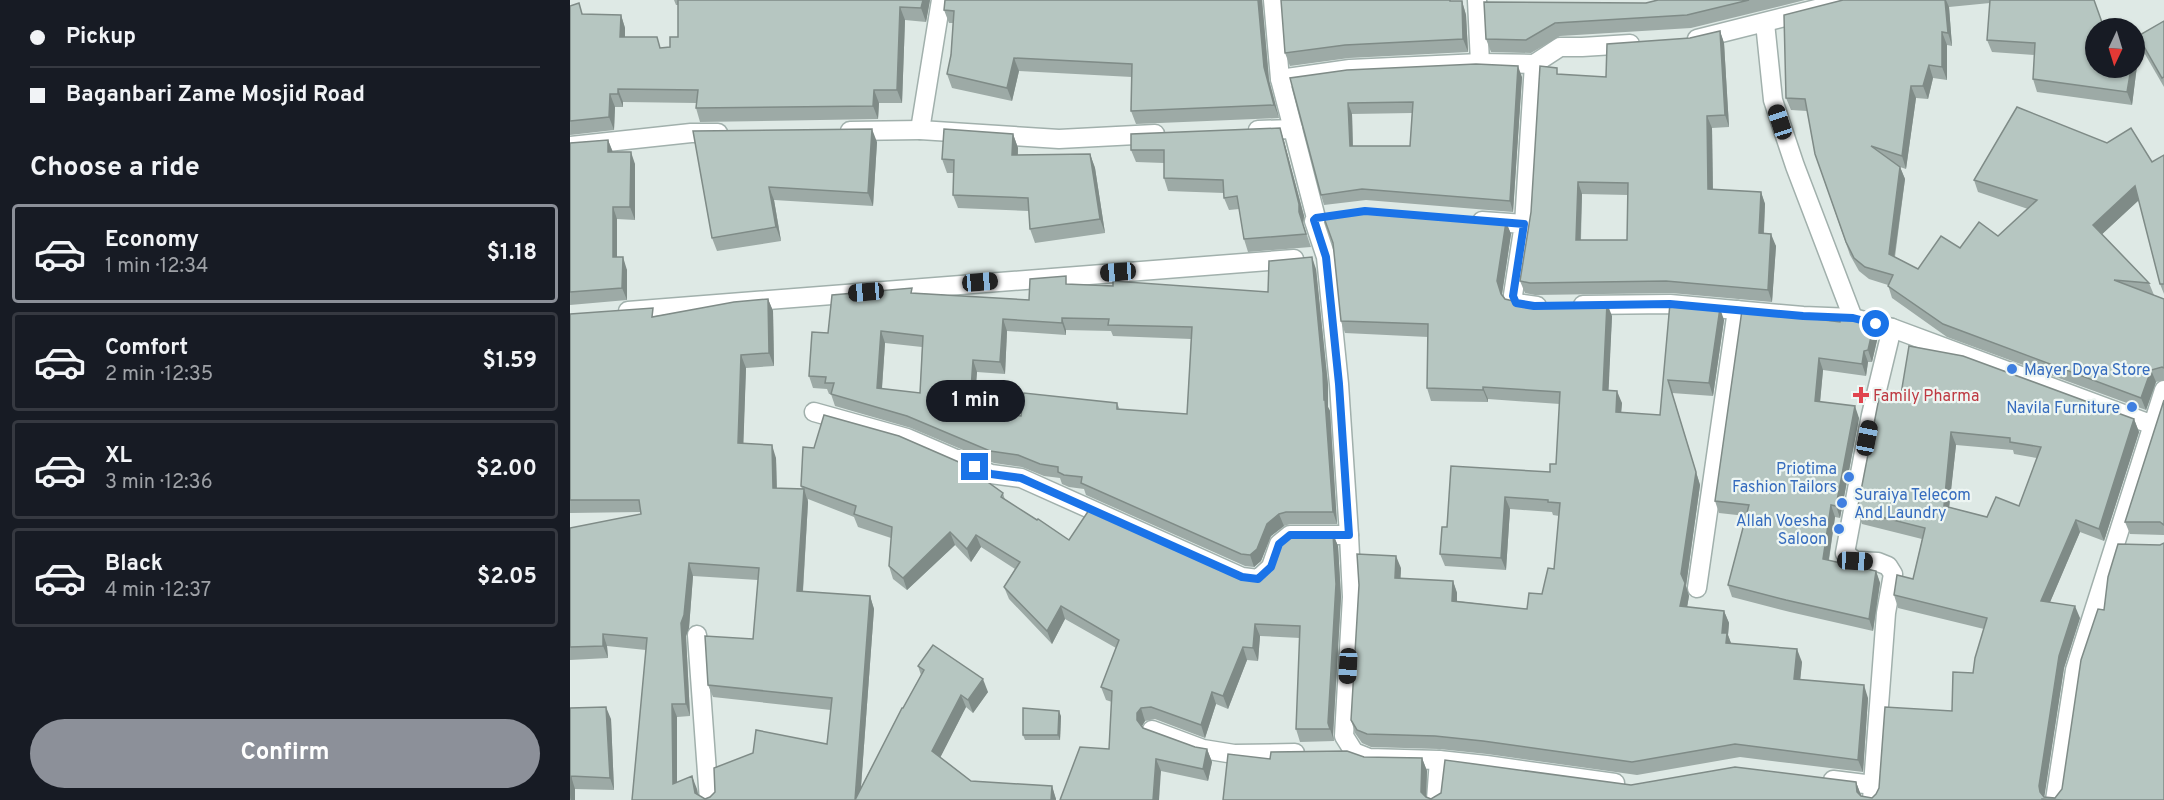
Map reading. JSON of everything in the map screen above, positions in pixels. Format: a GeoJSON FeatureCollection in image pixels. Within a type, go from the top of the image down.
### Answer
{"type":"FeatureCollection","features":[{"type":"Feature","properties":{"kind":"street"},"geometry":{"type":"LineString","coordinates":[[920,130],[941,0]]}},
{"type":"Feature","properties":{"kind":"street"},"geometry":{"type":"LineString","coordinates":[[1273,0],[1280,79],[1316,218],[1314,220],[1326,257],[1339,384],[1352,597],[1344,736],[1354,752]]}},
{"type":"Feature","properties":{"kind":"street"},"geometry":{"type":"LineString","coordinates":[[1477,0],[1480,63]]}},
{"type":"Feature","properties":{"kind":"street"},"geometry":{"type":"LineString","coordinates":[[1682,40],[1766,23],[1852,0]]}},
{"type":"Feature","properties":{"kind":"street"},"geometry":{"type":"LineString","coordinates":[[1766,23],[1773,99],[1795,166],[1853,318]]}},
{"type":"Feature","properties":{"kind":"street"},"geometry":{"type":"LineString","coordinates":[[1280,79],[1350,69],[1480,63],[1534,64],[1560,46],[1582,47],[1649,42]]}},
{"type":"Feature","properties":{"kind":"street"},"geometry":{"type":"LineString","coordinates":[[1534,64],[1524,224],[1513,296],[1516,303],[1534,306],[1670,304],[1853,318],[1892,328],[2153,425]]}},
{"type":"Feature","properties":{"kind":"street"},"geometry":{"type":"LineString","coordinates":[[1239,131],[1293,129]]}},
{"type":"Feature","properties":{"kind":"street"},"geometry":{"type":"LineString","coordinates":[[829,132],[920,130],[1059,139],[1173,133]]}},
{"type":"Feature","properties":{"kind":"street"},"geometry":{"type":"LineString","coordinates":[[570,146],[691,134],[737,133]]}},
{"type":"Feature","properties":{"kind":"street"},"geometry":{"type":"LineString","coordinates":[[1316,218],[1336,215]]}},
{"type":"Feature","properties":{"kind":"street"},"geometry":{"type":"LineString","coordinates":[[1467,219],[1524,224]]}},
{"type":"Feature","properties":{"kind":"street"},"geometry":{"type":"LineString","coordinates":[[605,313],[1326,257]]}},
{"type":"Feature","properties":{"kind":"street"},"geometry":{"type":"LineString","coordinates":[[1697,588],[1737,310]]}},
{"type":"Feature","properties":{"kind":"street"},"geometry":{"type":"LineString","coordinates":[[1817,778],[1872,793],[1886,613],[1893,574],[1888,566],[1878,562],[1855,561],[1845,553],[1871,414],[1892,328]]}},
{"type":"Feature","properties":{"kind":"street"},"geometry":{"type":"LineString","coordinates":[[2055,800],[2075,670],[2164,390]]}},
{"type":"Feature","properties":{"kind":"street"},"geometry":{"type":"LineString","coordinates":[[814,412],[907,438],[991,474],[1021,478],[1242,577],[1258,579],[1265,573],[1271,567],[1279,544],[1290,535],[1349,535]]}},
{"type":"Feature","properties":{"kind":"street"},"geometry":{"type":"LineString","coordinates":[[2114,545],[2134,545]]}},
{"type":"Feature","properties":{"kind":"street"},"geometry":{"type":"LineString","coordinates":[[697,635],[710,800]]}},
{"type":"Feature","properties":{"kind":"street"},"geometry":{"type":"LineString","coordinates":[[1152,730],[1203,749],[1234,754],[1354,752],[1368,758],[1439,760],[1637,786]]}},
{"type":"Feature","properties":{"kind":"street"},"geometry":{"type":"LineString","coordinates":[[1436,800],[1439,760]]}},
{"type":"Feature","properties":{"kind":"building"},"geometry":{"type":"Polygon","coordinates":[[[678,0],[923,0],[921,8],[900,7],[897,90],[874,90],[873,106],[696,108],[698,90],[618,89],[618,94],[610,94],[609,117],[570,121],[570,6],[579,3],[582,14],[621,15],[620,37],[657,37],[660,48],[670,47],[670,37],[678,37],[678,0]]]}},
{"type":"Feature","properties":{"kind":"building"},"geometry":{"type":"Polygon","coordinates":[[[945,0],[1258,0],[1264,67],[1274,105],[1131,111],[1132,64],[1014,58],[1007,88],[947,74],[951,55],[954,11],[944,10],[945,0]]]}},
{"type":"Feature","properties":{"kind":"building"},"geometry":{"type":"Polygon","coordinates":[[[1281,0],[1462,1],[1463,39],[1345,45],[1285,53],[1281,0]]]}},
{"type":"Feature","properties":{"kind":"building"},"geometry":{"type":"Polygon","coordinates":[[[1658,0],[1749,0],[1687,15],[1555,23],[1526,40],[1486,39],[1484,2],[1646,3],[1658,0]]]}},
{"type":"Feature","properties":{"kind":"building"},"geometry":{"type":"Polygon","coordinates":[[[1843,0],[1945,0],[1948,33],[1942,32],[1942,67],[1929,65],[1923,86],[1911,86],[1902,156],[1871,146],[1900,167],[1889,254],[1918,269],[1941,236],[1960,248],[1979,222],[1998,236],[2037,200],[1974,180],[2017,107],[2107,143],[2131,128],[2152,162],[2164,155],[2164,284],[2160,284],[2135,186],[2093,225],[2149,283],[2114,280],[2164,299],[2164,368],[2151,370],[2141,398],[1943,324],[1888,286],[1893,275],[1865,267],[1854,258],[1846,242],[1815,154],[1805,99],[1786,98],[1784,15],[1843,0]]]}},
{"type":"Feature","properties":{"kind":"building"},"geometry":{"type":"Polygon","coordinates":[[[1990,0],[2094,0],[2100,18],[2085,18],[2085,78],[2129,78],[2127,92],[2033,79],[2035,43],[1987,40],[1990,0]]]}},
{"type":"Feature","properties":{"kind":"building"},"geometry":{"type":"Polygon","coordinates":[[[2164,21],[2164,77],[2162,78],[2145,48],[2145,32],[2164,21]]]}},
{"type":"Feature","properties":{"kind":"building"},"geometry":{"type":"Polygon","coordinates":[[[1720,31],[1725,115],[1707,116],[1708,189],[1761,192],[1759,233],[1771,234],[1768,290],[1666,281],[1530,283],[1520,281],[1531,212],[1540,66],[1557,68],[1557,74],[1606,77],[1607,44],[1690,38],[1720,31]],[[1578,182],[1576,240],[1627,240],[1628,183],[1578,182]]]}},
{"type":"Feature","properties":{"kind":"building"},"geometry":{"type":"Polygon","coordinates":[[[1476,64],[1518,66],[1510,201],[1362,189],[1321,195],[1290,78],[1347,70],[1476,64]],[[1413,102],[1348,103],[1350,146],[1410,146],[1413,102]]]}},
{"type":"Feature","properties":{"kind":"building"},"geometry":{"type":"Polygon","coordinates":[[[1280,128],[1306,234],[1244,239],[1237,196],[1224,198],[1223,180],[1164,178],[1164,150],[1131,150],[1131,134],[1280,128]]]}},
{"type":"Feature","properties":{"kind":"building"},"geometry":{"type":"Polygon","coordinates":[[[872,129],[868,193],[769,187],[776,227],[712,238],[693,131],[872,129]]]}},
{"type":"Feature","properties":{"kind":"building"},"geometry":{"type":"Polygon","coordinates":[[[944,129],[1013,134],[1012,155],[1090,154],[1100,219],[1030,229],[1028,198],[953,195],[954,160],[942,159],[944,129]]]}},
{"type":"Feature","properties":{"kind":"building"},"geometry":{"type":"Polygon","coordinates":[[[608,140],[608,152],[631,152],[630,207],[613,207],[613,257],[623,257],[622,288],[570,292],[570,143],[608,140]]]}},
{"type":"Feature","properties":{"kind":"building"},"geometry":{"type":"Polygon","coordinates":[[[1361,210],[1506,222],[1497,281],[1505,299],[1529,305],[1607,303],[1603,390],[1617,391],[1616,412],[1660,415],[1670,303],[1720,308],[1709,383],[1668,380],[1696,472],[1681,574],[1685,583],[1680,606],[1724,611],[1722,633],[1727,633],[1726,643],[1797,649],[1794,679],[1864,685],[1858,760],[1735,744],[1632,762],[1483,741],[1435,736],[1367,734],[1357,730],[1351,720],[1359,585],[1357,554],[1396,556],[1395,578],[1453,581],[1452,601],[1527,609],[1529,593],[1542,594],[1548,568],[1554,569],[1560,503],[1505,497],[1501,558],[1440,554],[1442,527],[1447,527],[1451,466],[1550,472],[1550,464],[1556,464],[1560,392],[1483,387],[1483,390],[1427,388],[1428,324],[1341,321],[1333,243],[1323,215],[1361,210]]]}},
{"type":"Feature","properties":{"kind":"building"},"geometry":{"type":"Polygon","coordinates":[[[1312,257],[1333,512],[1279,514],[1267,524],[1257,549],[1250,555],[1241,554],[1081,483],[1082,477],[1064,475],[1058,472],[1058,467],[1040,464],[1018,455],[990,451],[907,416],[831,394],[834,383],[825,383],[826,377],[809,376],[812,332],[828,333],[832,295],[912,288],[911,293],[1029,300],[1030,279],[1066,276],[1066,284],[1113,286],[1113,281],[1268,292],[1269,261],[1312,257]],[[1062,318],[1062,323],[1003,319],[1000,362],[973,360],[970,404],[973,405],[973,411],[1021,416],[1024,393],[1117,403],[1117,409],[1187,414],[1192,327],[1108,325],[1109,319],[1062,318]],[[881,331],[877,388],[920,393],[923,336],[881,331]]]}},
{"type":"Feature","properties":{"kind":"building"},"geometry":{"type":"Polygon","coordinates":[[[768,299],[769,353],[741,355],[738,443],[772,445],[773,488],[804,489],[797,591],[870,596],[855,800],[632,800],[647,638],[603,634],[603,646],[570,647],[570,528],[641,514],[639,500],[570,500],[570,314],[653,308],[652,317],[734,302],[768,299]],[[689,563],[684,615],[681,623],[686,704],[672,704],[673,784],[692,776],[695,793],[705,799],[715,792],[714,768],[753,753],[756,730],[827,744],[832,698],[708,685],[705,636],[753,639],[759,568],[689,563]]]}},
{"type":"Feature","properties":{"kind":"building"},"geometry":{"type":"Polygon","coordinates":[[[1742,310],[1840,322],[1841,317],[1847,317],[1874,324],[1868,350],[1864,351],[1862,364],[1819,358],[1815,401],[1855,406],[1836,506],[1831,505],[1823,559],[1876,571],[1869,619],[1728,585],[1749,505],[1715,501],[1742,310]]]}},
{"type":"Feature","properties":{"kind":"building"},"geometry":{"type":"Polygon","coordinates":[[[1909,346],[1963,356],[2134,419],[2099,529],[2076,520],[2041,601],[2075,606],[2059,656],[2039,786],[2044,797],[2055,798],[2062,789],[2081,660],[2098,609],[2104,610],[2108,577],[2118,544],[2160,545],[2164,543],[2164,800],[1223,800],[1228,754],[1270,759],[1271,752],[1347,751],[1364,757],[1422,758],[1421,792],[1431,799],[1441,793],[1445,760],[1631,785],[1735,767],[1856,782],[1857,792],[1861,796],[1872,798],[1879,788],[1885,707],[1952,711],[1953,672],[1973,673],[1987,618],[1894,595],[1897,575],[1913,579],[1925,528],[1857,511],[1879,398],[1900,400],[1909,346]],[[1951,432],[1944,506],[1987,517],[1996,497],[2019,506],[2041,447],[2010,442],[2010,438],[1951,432]]]}},
{"type":"Feature","properties":{"kind":"building"},"geometry":{"type":"Polygon","coordinates":[[[2164,400],[2164,525],[2160,522],[2125,522],[2164,400]]]}},
{"type":"Feature","properties":{"kind":"building"},"geometry":{"type":"Polygon","coordinates":[[[824,415],[899,436],[961,463],[1003,493],[1001,497],[1069,540],[1089,510],[1233,575],[1253,578],[1261,575],[1274,562],[1284,538],[1289,534],[1333,534],[1336,584],[1328,723],[1330,729],[1296,729],[1300,626],[1255,624],[1253,648],[1243,647],[1223,696],[1212,692],[1201,725],[1151,707],[1141,708],[1137,713],[1137,720],[1143,728],[1195,747],[1207,749],[1203,769],[1156,759],[1153,800],[1060,800],[1080,747],[1109,749],[1112,691],[1101,687],[1119,640],[1061,606],[1047,631],[1004,587],[1020,562],[976,535],[967,549],[950,532],[903,578],[889,566],[892,527],[854,514],[856,506],[801,486],[803,447],[814,448],[824,415]]]}},
{"type":"Feature","properties":{"kind":"building"},"geometry":{"type":"Polygon","coordinates":[[[933,645],[983,679],[968,700],[961,695],[932,751],[971,781],[1052,786],[1051,800],[855,800],[924,670],[918,666],[933,645]]]}},
{"type":"Feature","properties":{"kind":"building"},"geometry":{"type":"Polygon","coordinates":[[[606,707],[610,778],[571,776],[570,800],[570,708],[606,707]]]}},
{"type":"Feature","properties":{"kind":"building"},"geometry":{"type":"Polygon","coordinates":[[[1023,708],[1059,711],[1058,735],[1023,735],[1023,708]]]}},
{"type":"Feature","properties":{"kind":"place","name":"Mayer Doya Store"},"geometry":{"type":"Point","coordinates":[2012,369]}},
{"type":"Feature","properties":{"kind":"place","name":"Family Pharma"},"geometry":{"type":"Point","coordinates":[1861,395]}},
{"type":"Feature","properties":{"kind":"place","name":"Navila Furniture"},"geometry":{"type":"Point","coordinates":[2132,407]}},
{"type":"Feature","properties":{"kind":"place","name":"Priotima Fashion Tailors"},"geometry":{"type":"Point","coordinates":[1849,477]}},
{"type":"Feature","properties":{"kind":"place","name":"Suraiya Telecom And Laundry"},"geometry":{"type":"Point","coordinates":[1842,503]}},
{"type":"Feature","properties":{"kind":"place","name":"Allah Voesha Saloon"},"geometry":{"type":"Point","coordinates":[1839,529]}},
{"type":"Feature","properties":{"kind":"route"},"geometry":{"type":"LineString","coordinates":[[975,467],[991,474],[1021,478],[1242,577],[1258,579],[1271,567],[1279,544],[1290,535],[1349,535],[1339,384],[1326,257],[1314,220],[1316,218],[1365,211],[1524,224],[1513,296],[1516,303],[1534,306],[1670,304],[1803,316],[1853,318],[1876,324]]}}]}
